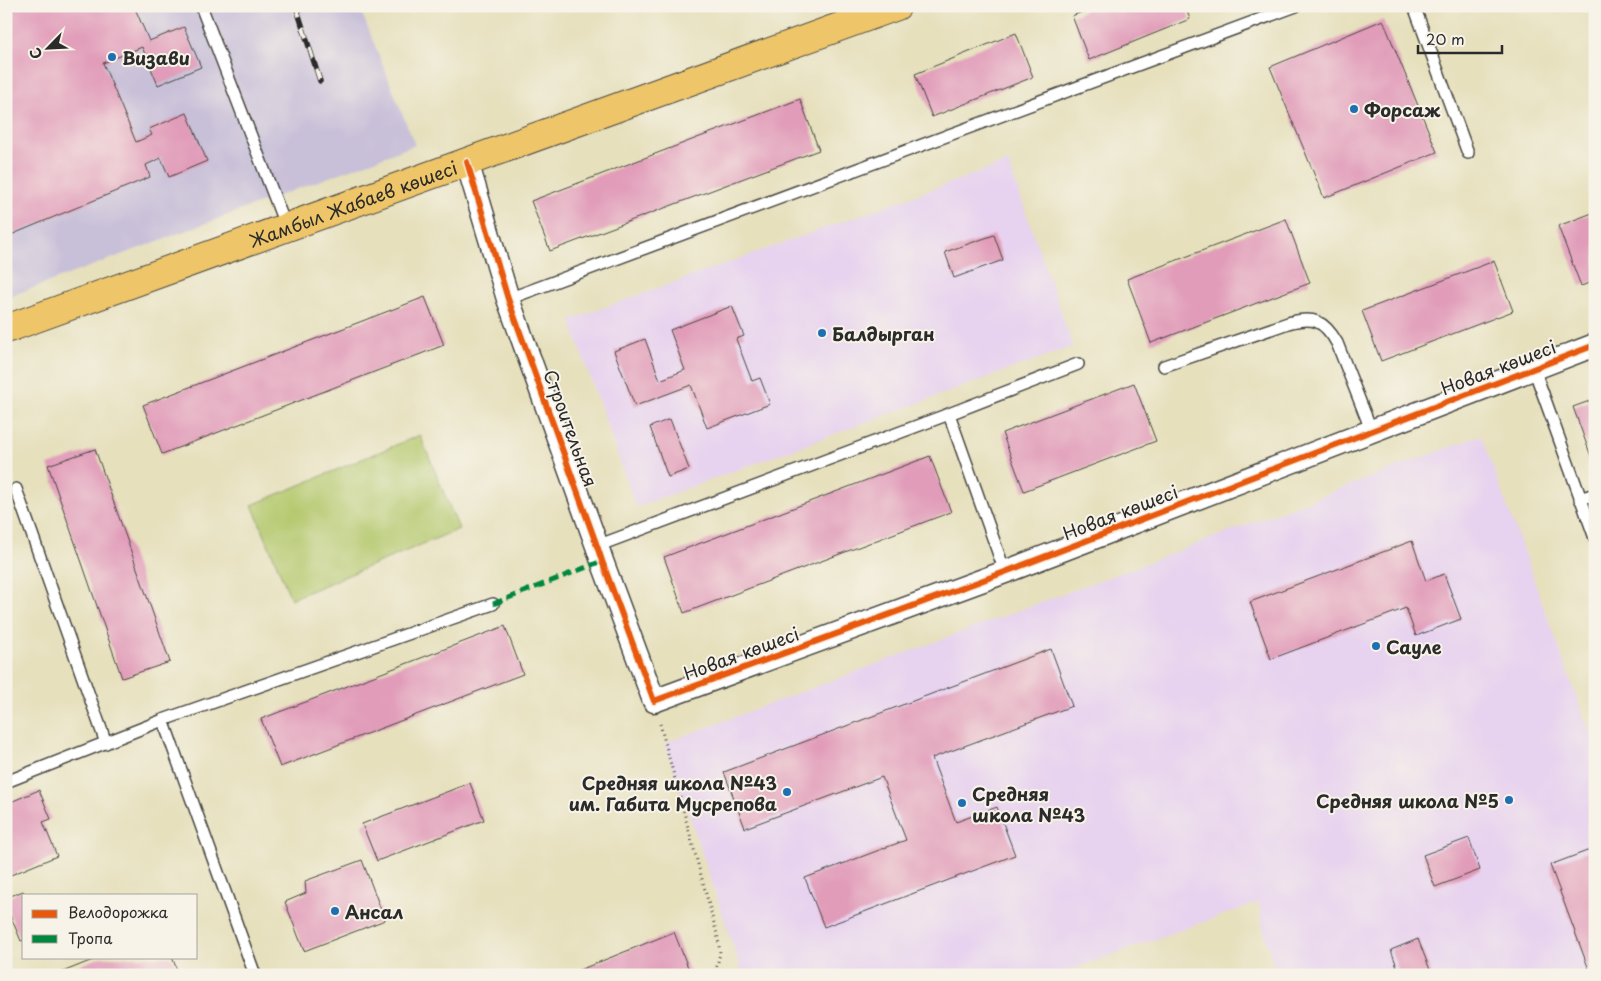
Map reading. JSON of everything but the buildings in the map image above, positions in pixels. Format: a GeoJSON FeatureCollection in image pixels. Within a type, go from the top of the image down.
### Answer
{"type":"FeatureCollection","features":[{"type":"Feature","properties":{"kind":"main road","name":"Жамбыл Жабаев көшесі"},"geometry":{"type":"LineString","coordinates":[[6,329],[897,6]]}},
{"type":"Feature","properties":{"kind":"street","name":"Строительная"},"geometry":{"type":"LineString","coordinates":[[467,162],[508,299],[654,701]]}},
{"type":"Feature","properties":{"kind":"street","name":"Новая көшесі"},"geometry":{"type":"LineString","coordinates":[[654,701],[1005,572],[1595,345]]}},
{"type":"Feature","properties":{"kind":"lane"},"geometry":{"type":"LineString","coordinates":[[201,6],[286,227]]}},
{"type":"Feature","properties":{"kind":"lane"},"geometry":{"type":"LineString","coordinates":[[508,299],[1296,6]]}},
{"type":"Feature","properties":{"kind":"lane"},"geometry":{"type":"LineString","coordinates":[[1414,6],[1468,153]]}},
{"type":"Feature","properties":{"kind":"lane"},"geometry":{"type":"LineString","coordinates":[[1164,366],[1288,323],[1302,319],[1314,320],[1324,325],[1332,333],[1372,432]]}},
{"type":"Feature","properties":{"kind":"lane"},"geometry":{"type":"LineString","coordinates":[[598,546],[1078,364]]}},
{"type":"Feature","properties":{"kind":"lane"},"geometry":{"type":"LineString","coordinates":[[1534,369],[1595,538]]}},
{"type":"Feature","properties":{"kind":"lane"},"geometry":{"type":"LineString","coordinates":[[949,414],[1005,572]]}},
{"type":"Feature","properties":{"kind":"lane"},"geometry":{"type":"LineString","coordinates":[[16,490],[106,743]]}},
{"type":"Feature","properties":{"kind":"lane"},"geometry":{"type":"LineString","coordinates":[[1580,499],[1595,494]]}},
{"type":"Feature","properties":{"kind":"lane"},"geometry":{"type":"LineString","coordinates":[[6,782],[163,720],[493,604]]}},
{"type":"Feature","properties":{"kind":"lane"},"geometry":{"type":"LineString","coordinates":[[163,720],[255,975]]}},
{"type":"Feature","properties":{"kind":"path"},"geometry":{"type":"LineString","coordinates":[[654,701],[718,938],[720,953],[715,975]]}},
{"type":"Feature","properties":{"kind":"shaded area"},"geometry":{"type":"Polygon","coordinates":[[[6,6],[359,6],[415,145],[6,298],[6,6]]]}},
{"type":"Feature","properties":{"kind":"shaded area","name":"Балдырган"},"geometry":{"type":"Polygon","coordinates":[[[1008,162],[1073,346],[636,507],[570,320],[1008,162]]]}},
{"type":"Feature","properties":{"kind":"shaded area"},"geometry":{"type":"Polygon","coordinates":[[[1481,435],[1591,736],[1595,735],[1595,975],[1276,975],[1262,924],[1259,902],[1056,975],[743,975],[665,743],[1168,555],[1481,435]]]}},
{"type":"Feature","properties":{"kind":"green space"},"geometry":{"type":"Polygon","coordinates":[[[420,435],[459,529],[291,599],[252,505],[420,435]]]}},
{"type":"Feature","properties":{"kind":"railway"},"geometry":{"type":"LineString","coordinates":[[296,6],[320,81]]}},
{"type":"Feature","properties":{"kind":"marked path"},"geometry":{"type":"LineString","coordinates":[[493,604],[602,561]]}},
{"type":"Feature","properties":{"kind":"cycle path"},"geometry":{"type":"LineString","coordinates":[[467,162],[508,299],[654,701],[1005,572],[1595,345]]}},
{"type":"Feature","properties":{"kind":"place","name":"Визави"},"geometry":{"type":"Point","coordinates":[112,57]}},
{"type":"Feature","properties":{"kind":"place","name":"Форсаж"},"geometry":{"type":"Point","coordinates":[1354,109]}},
{"type":"Feature","properties":{"kind":"place","name":"Балдырган"},"geometry":{"type":"Point","coordinates":[822,333]}},
{"type":"Feature","properties":{"kind":"place","name":"Сауле"},"geometry":{"type":"Point","coordinates":[1376,646]}},
{"type":"Feature","properties":{"kind":"place","name":"Средняя школа №43 им. Габита Мусрепова"},"geometry":{"type":"Point","coordinates":[787,792]}},
{"type":"Feature","properties":{"kind":"place","name":"Средняя школа №5"},"geometry":{"type":"Point","coordinates":[1509,800]}},
{"type":"Feature","properties":{"kind":"place","name":"Средняя школа №43"},"geometry":{"type":"Point","coordinates":[962,803]}},
{"type":"Feature","properties":{"kind":"place","name":"Ансал"},"geometry":{"type":"Point","coordinates":[335,911]}}]}
